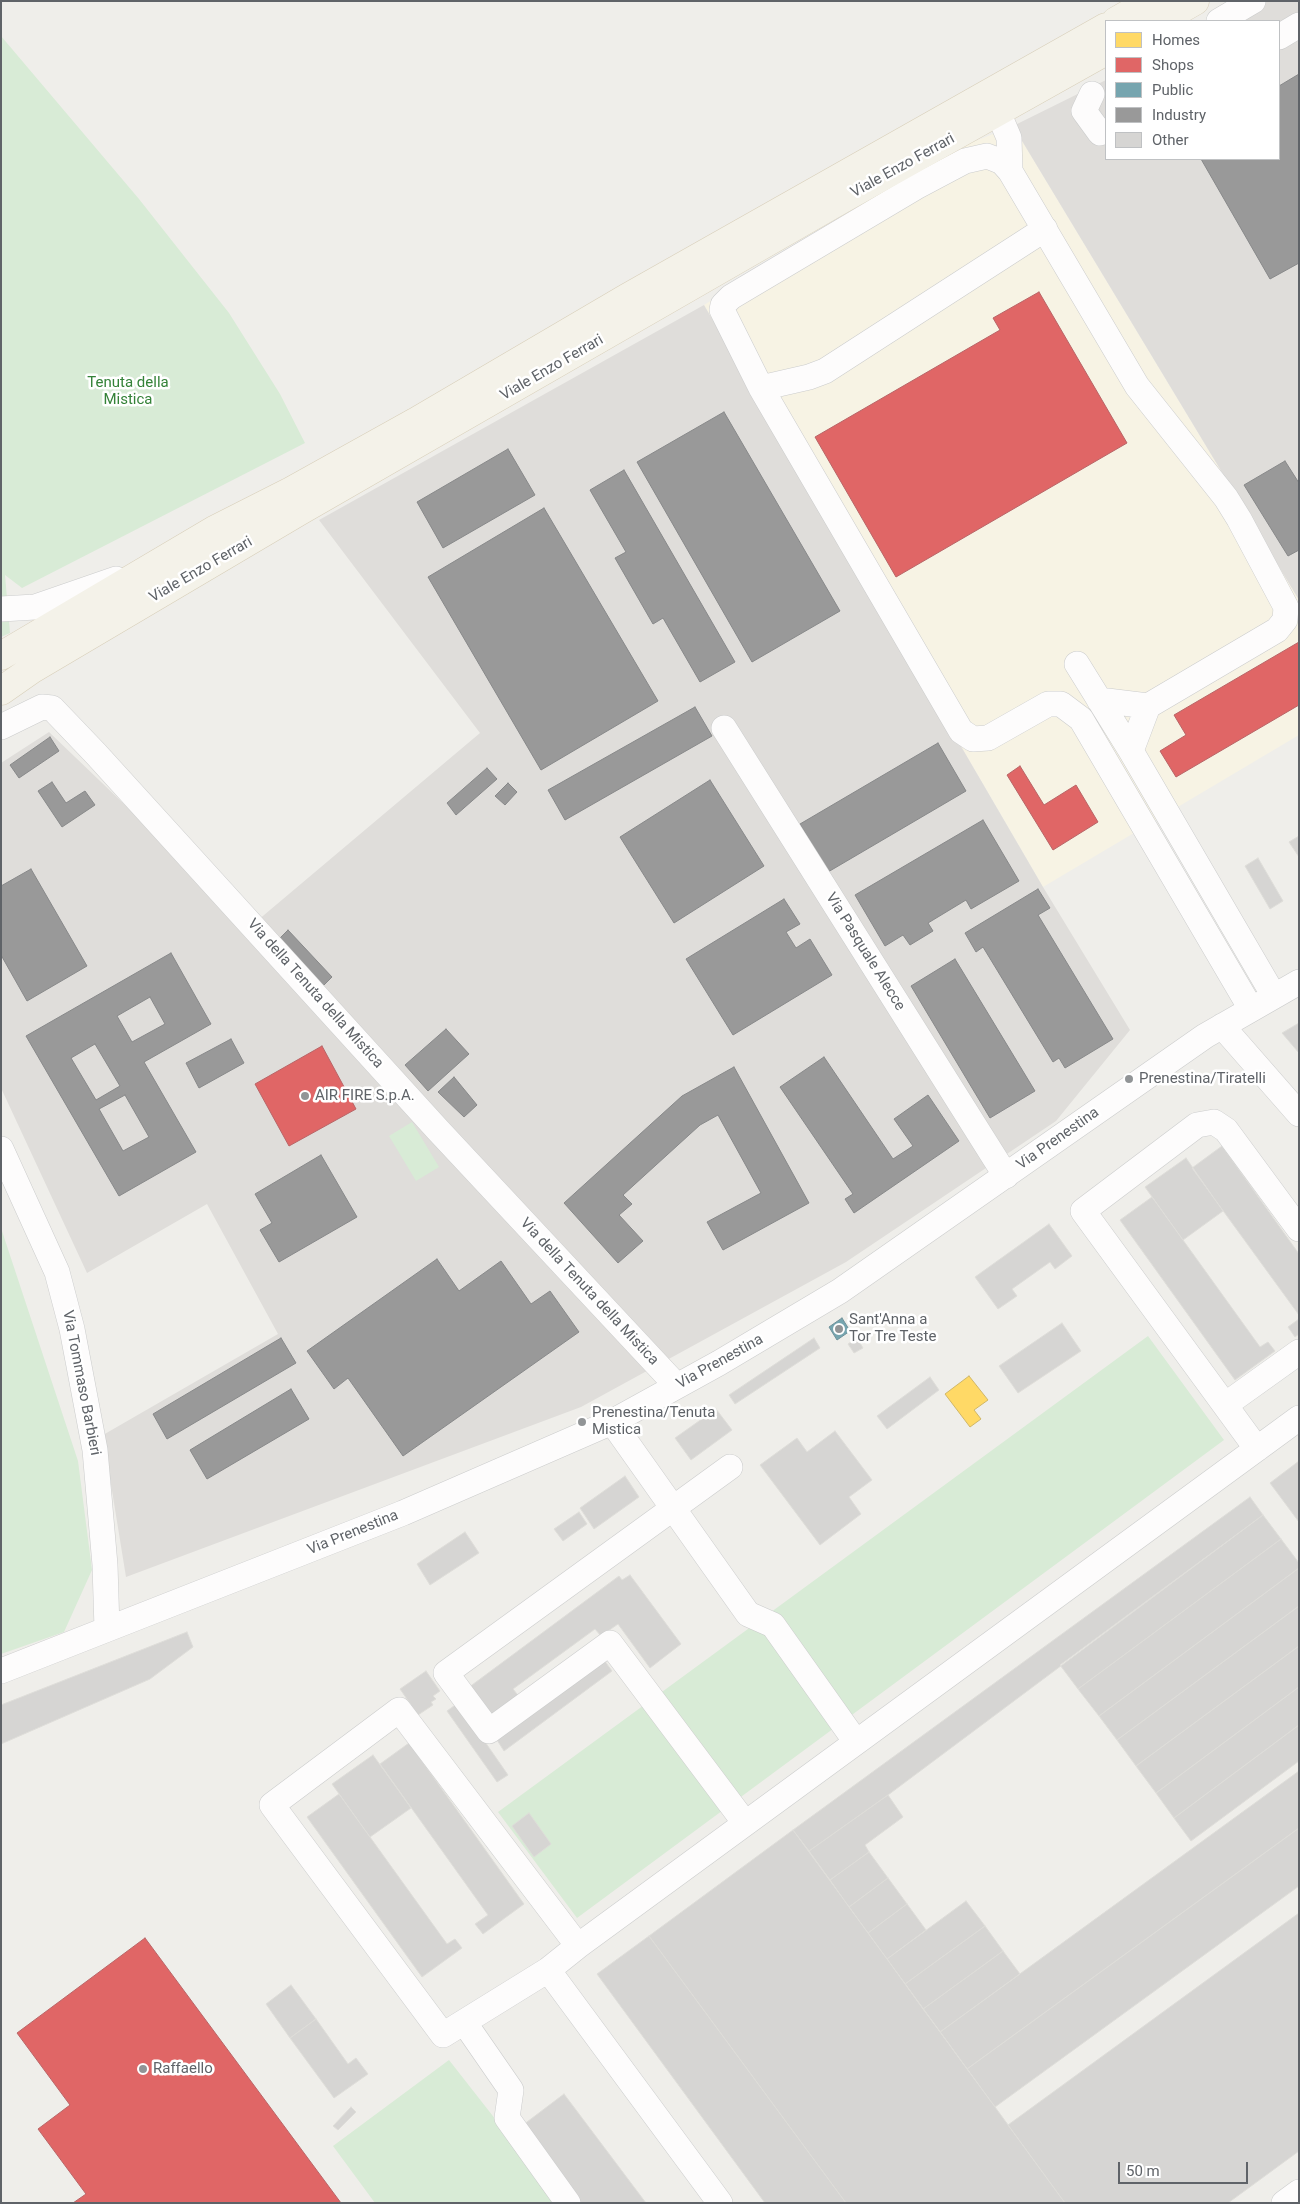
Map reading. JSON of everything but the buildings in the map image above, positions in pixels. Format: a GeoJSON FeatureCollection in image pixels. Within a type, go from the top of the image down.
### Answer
{"type":"FeatureCollection","features":[{"type":"Feature","properties":{"kind":"main road"},"geometry":{"type":"LineString","coordinates":[[1118,20],[1151,1]]}},
{"type":"Feature","properties":{"kind":"main road"},"geometry":{"type":"LineString","coordinates":[[1162,20],[1195,1]]}},
{"type":"Feature","properties":{"kind":"main road","name":"Viale Enzo Ferrari"},"geometry":{"type":"LineString","coordinates":[[1,656],[147,568],[415,422],[628,297],[1105,28]]}},
{"type":"Feature","properties":{"kind":"main road","name":"Viale Enzo Ferrari"},"geometry":{"type":"LineString","coordinates":[[1,691],[31,670],[276,526],[844,198],[1105,52]]}},
{"type":"Feature","properties":{"kind":"street"},"geometry":{"type":"LineString","coordinates":[[1220,20],[1253,1]]}},
{"type":"Feature","properties":{"kind":"street"},"geometry":{"type":"LineString","coordinates":[[1280,36],[1299,25]]}},
{"type":"Feature","properties":{"kind":"street"},"geometry":{"type":"LineString","coordinates":[[1070,72],[1099,90],[1084,111],[1100,133],[1105,131]]}},
{"type":"Feature","properties":{"kind":"street"},"geometry":{"type":"LineString","coordinates":[[998,112],[1009,138],[1010,170]]}},
{"type":"Feature","properties":{"kind":"street"},"geometry":{"type":"LineString","coordinates":[[1097,746],[1125,742],[1148,706],[1277,630],[1283,624],[1287,611],[1283,599],[1240,519],[1211,478],[1137,386],[1010,170],[1002,162],[987,156],[965,161],[916,187],[731,297],[723,305],[724,314],[761,388],[961,731],[973,740],[988,738],[1043,705],[1057,703],[1070,709],[1081,719],[1251,1009]]}},
{"type":"Feature","properties":{"kind":"street"},"geometry":{"type":"LineString","coordinates":[[761,388],[809,377],[825,371],[1045,229]]}},
{"type":"Feature","properties":{"kind":"street"},"geometry":{"type":"LineString","coordinates":[[1,609],[35,607],[147,568]]}},
{"type":"Feature","properties":{"kind":"street"},"geometry":{"type":"LineString","coordinates":[[1077,664],[1274,996]]}},
{"type":"Feature","properties":{"kind":"street"},"geometry":{"type":"LineString","coordinates":[[1099,700],[1148,706]]}},
{"type":"Feature","properties":{"kind":"street","name":"Via della Tenuta della Mistica"},"geometry":{"type":"LineString","coordinates":[[1,727],[42,707],[52,708],[437,1129],[677,1386]]}},
{"type":"Feature","properties":{"kind":"street","name":"Via Pasquale Alecce"},"geometry":{"type":"LineString","coordinates":[[724,728],[1006,1176]]}},
{"type":"Feature","properties":{"kind":"street","name":"Via Prenestina"},"geometry":{"type":"LineString","coordinates":[[1,1671],[403,1513],[612,1422],[760,1340],[840,1291],[1222,1026],[1299,982]]}},
{"type":"Feature","properties":{"kind":"street"},"geometry":{"type":"LineString","coordinates":[[1222,1026],[1299,1114]]}},
{"type":"Feature","properties":{"kind":"street"},"geometry":{"type":"LineString","coordinates":[[1257,1449],[1084,1211],[1198,1125],[1214,1122],[1226,1130],[1299,1228]]}},
{"type":"Feature","properties":{"kind":"street","name":"Via Tommaso Barbieri"},"geometry":{"type":"LineString","coordinates":[[1,1149],[57,1272],[72,1330],[95,1450],[105,1565],[107,1629]]}},
{"type":"Feature","properties":{"kind":"street"},"geometry":{"type":"LineString","coordinates":[[1225,1405],[1299,1352]]}},
{"type":"Feature","properties":{"kind":"street"},"geometry":{"type":"LineString","coordinates":[[578,1946],[399,1710],[272,1805],[444,2035],[548,1970],[578,1946],[1299,1418]]}},
{"type":"Feature","properties":{"kind":"street"},"geometry":{"type":"LineString","coordinates":[[612,1422],[748,1614],[773,1624],[856,1742]]}},
{"type":"Feature","properties":{"kind":"street"},"geometry":{"type":"LineString","coordinates":[[730,1468],[446,1673],[489,1731],[610,1643],[745,1824]]}},
{"type":"Feature","properties":{"kind":"street"},"geometry":{"type":"LineString","coordinates":[[548,1970],[720,2203]]}},
{"type":"Feature","properties":{"kind":"street"},"geometry":{"type":"LineString","coordinates":[[464,2022],[511,2090],[507,2118],[568,2203]]}},
{"type":"Feature","properties":{"kind":"street"},"geometry":{"type":"LineString","coordinates":[[1284,2203],[1299,2192]]}},
{"type":"Feature","properties":{"kind":"shaded area"},"geometry":{"type":"Polygon","coordinates":[[[1264,1],[1299,1],[1299,600],[1013,126],[1105,80],[1105,160],[1280,160],[1280,20],[1226,20],[1264,1]]]}},
{"type":"Feature","properties":{"kind":"shaded area"},"geometry":{"type":"Polygon","coordinates":[[[1013,126],[1299,600],[1299,735],[1043,887],[704,305],[948,152],[1013,126]]]}},
{"type":"Feature","properties":{"kind":"shaded area"},"geometry":{"type":"Polygon","coordinates":[[[704,305],[1043,887],[1130,1030],[1056,1121],[846,1262],[581,1407],[126,1577],[103,1435],[278,1334],[207,1204],[87,1273],[1,1088],[1,763],[49,732],[251,926],[480,733],[319,520],[704,305]]]}},
{"type":"Feature","properties":{"kind":"green space","name":"Tenuta della Mistica"},"geometry":{"type":"Polygon","coordinates":[[[1,36],[139,199],[229,313],[280,394],[305,443],[22,588],[5,575],[10,633],[1,637],[1,36]]]}},
{"type":"Feature","properties":{"kind":"green space"},"geometry":{"type":"Polygon","coordinates":[[[412,1122],[439,1167],[416,1181],[389,1136],[412,1122]]]}},
{"type":"Feature","properties":{"kind":"green space"},"geometry":{"type":"Polygon","coordinates":[[[1,1228],[78,1461],[92,1570],[64,1632],[1,1654],[1,1228]]]}},
{"type":"Feature","properties":{"kind":"green space"},"geometry":{"type":"Polygon","coordinates":[[[1148,1336],[1224,1440],[577,1918],[498,1812],[1148,1336]]]}},
{"type":"Feature","properties":{"kind":"green space"},"geometry":{"type":"Polygon","coordinates":[[[449,2060],[561,2203],[375,2203],[333,2146],[449,2060]]]}},
{"type":"Feature","properties":{"kind":"place","name":"Prenestina/Tiratelli"},"geometry":{"type":"Point","coordinates":[1129,1079]}},
{"type":"Feature","properties":{"kind":"place","name":"AIR FIRE S.p.A."},"geometry":{"type":"Point","coordinates":[305,1096]}},
{"type":"Feature","properties":{"kind":"place","name":"Sant'Anna a Tor Tre Teste"},"geometry":{"type":"Point","coordinates":[839,1329]}},
{"type":"Feature","properties":{"kind":"place","name":"Prenestina/Tenuta Mistica"},"geometry":{"type":"Point","coordinates":[582,1422]}},
{"type":"Feature","properties":{"kind":"place","name":"Raffaello"},"geometry":{"type":"Point","coordinates":[143,2069]}}]}
